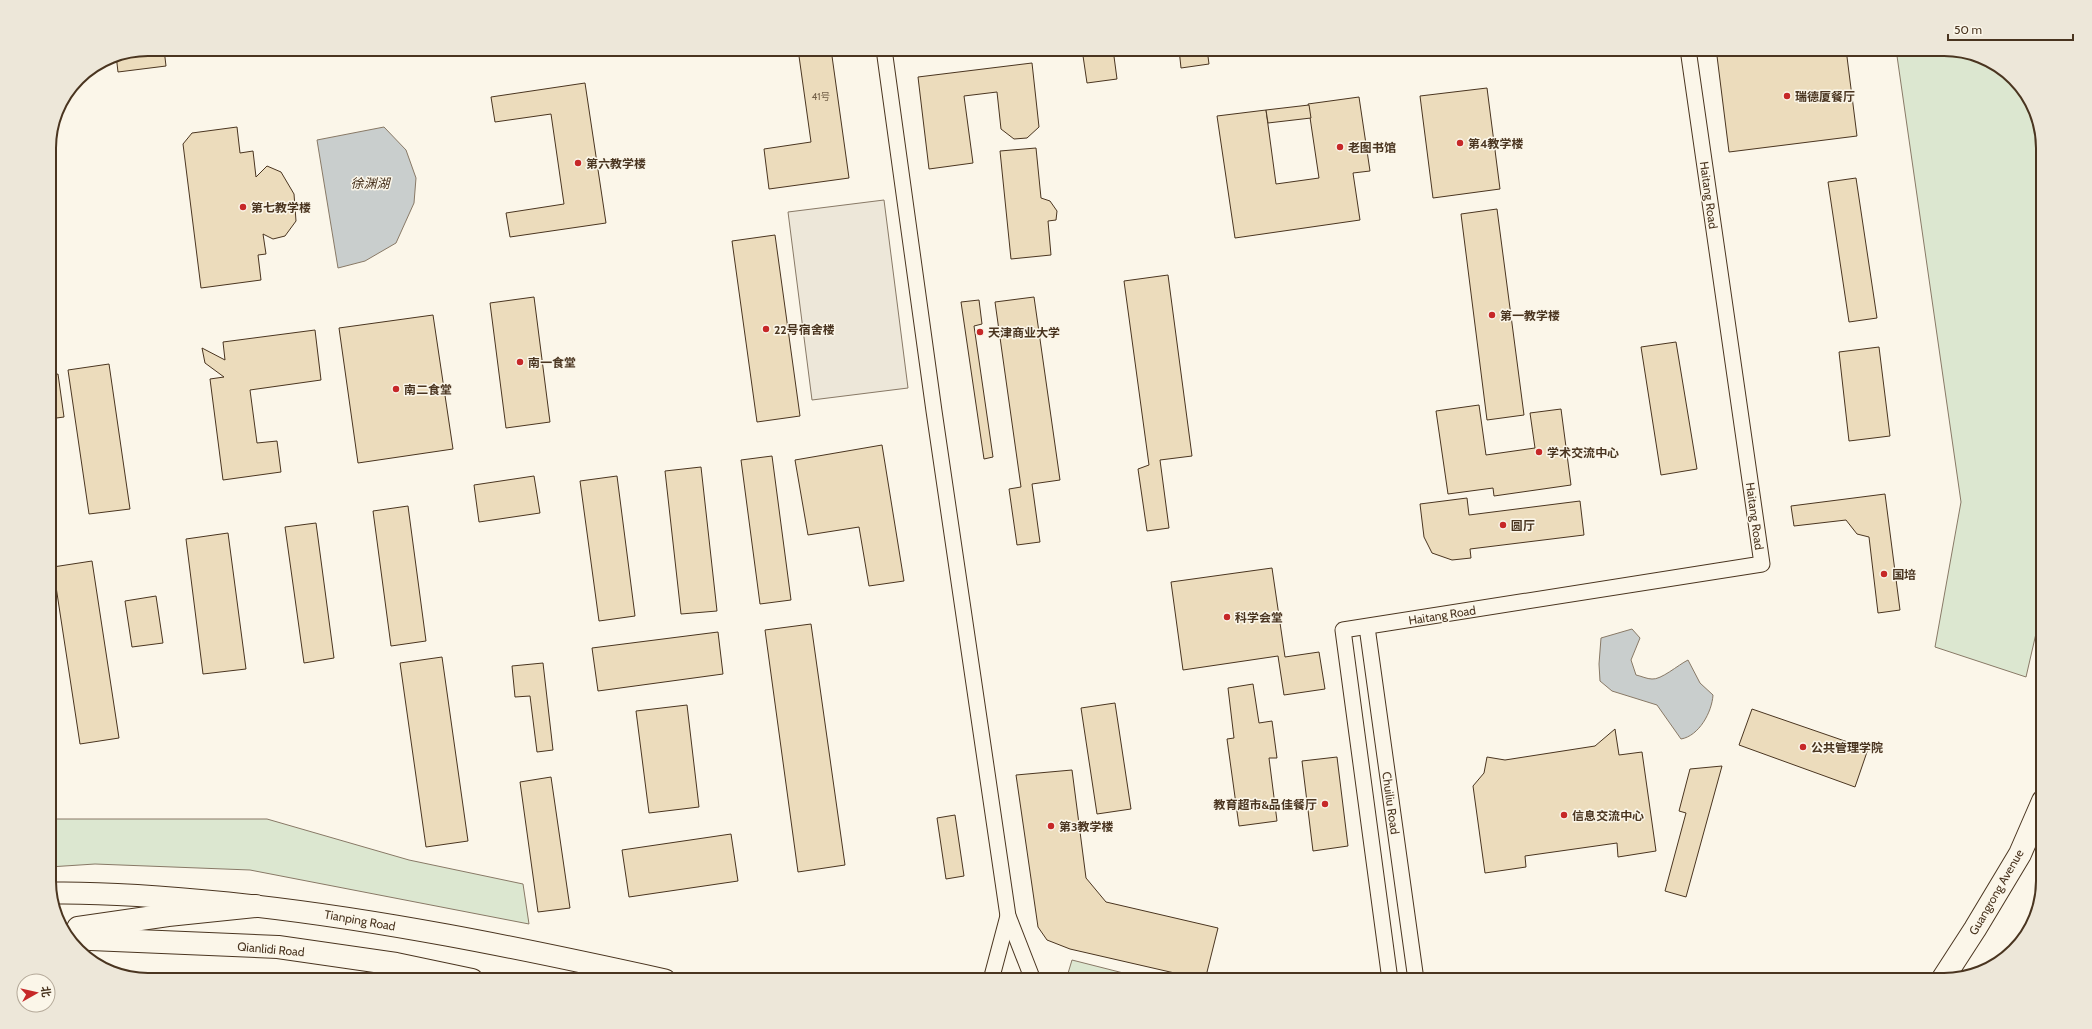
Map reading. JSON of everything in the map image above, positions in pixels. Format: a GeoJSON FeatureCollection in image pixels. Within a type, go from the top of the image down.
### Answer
{"type":"FeatureCollection","features":[{"type":"Feature","properties":{"kind":"main road","name":"Guangrong Avenue"},"geometry":{"type":"LineString","coordinates":[[1947,973],[2020,854],[2036,817]]}},
{"type":"Feature","properties":{"kind":"main road"},"geometry":{"type":"LineString","coordinates":[[70,930],[168,915],[256,906]]}},
{"type":"Feature","properties":{"kind":"main road","name":"Qianlidi Road"},"geometry":{"type":"LineString","coordinates":[[76,938],[278,947],[396,964],[439,973]]}},
{"type":"Feature","properties":{"kind":"street"},"geometry":{"type":"LineString","coordinates":[[885,56],[935,419],[1008,916],[1030,973]]}},
{"type":"Feature","properties":{"kind":"street","name":"Haitang Road"},"geometry":{"type":"LineString","coordinates":[[1343,630],[1762,564],[1689,56]]}},
{"type":"Feature","properties":{"kind":"street","name":"Chuiliu Road"},"geometry":{"type":"LineString","coordinates":[[1367,626],[1415,973]]}},
{"type":"Feature","properties":{"kind":"street","name":"Chuiliu Road"},"geometry":{"type":"LineString","coordinates":[[1343,630],[1389,973]]}},
{"type":"Feature","properties":{"kind":"street","name":"Tianping Road"},"geometry":{"type":"LineString","coordinates":[[57,893],[109,893],[315,912],[431,932],[571,959],[633,973]]}},
{"type":"Feature","properties":{"kind":"street"},"geometry":{"type":"LineString","coordinates":[[993,973],[1008,916]]}},
{"type":"Feature","properties":{"kind":"green space"},"geometry":{"type":"Polygon","coordinates":[[[1897,56],[1956,57],[1968,59],[1985,65],[2005,79],[2021,97],[2027,107],[2034,130],[2036,142],[2036,633],[2026,677],[1935,647],[1961,502],[1897,56]]]}},
{"type":"Feature","properties":{"kind":"green space"},"geometry":{"type":"Polygon","coordinates":[[[56,819],[267,819],[409,860],[523,884],[529,924],[250,870],[95,864],[56,867],[56,819]]]}},
{"type":"Feature","properties":{"kind":"green space"},"geometry":{"type":"Polygon","coordinates":[[[1072,960],[1123,973],[1068,973],[1072,960]]]}},
{"type":"Feature","properties":{"kind":"shaded area"},"geometry":{"type":"Polygon","coordinates":[[[884,200],[908,388],[812,400],[788,212],[884,200]]]}},
{"type":"Feature","properties":{"kind":"water","name":"徐渊湖"},"geometry":{"type":"Polygon","coordinates":[[[384,127],[406,150],[416,178],[414,203],[396,243],[365,261],[338,268],[317,140],[384,127]]]}},
{"type":"Feature","properties":{"kind":"water"},"geometry":{"type":"Polygon","coordinates":[[[1632,629],[1640,638],[1631,660],[1636,675],[1648,679],[1656,679],[1688,660],[1700,683],[1713,695],[1707,716],[1699,728],[1688,737],[1681,739],[1657,705],[1612,691],[1600,681],[1599,664],[1601,638],[1632,629]]]}},
{"type":"Feature","properties":{"kind":"building"},"geometry":{"type":"Polygon","coordinates":[[[142,56],[165,56],[166,66],[118,72],[117,62],[124,59],[142,56]]]}},
{"type":"Feature","properties":{"kind":"building"},"geometry":{"type":"Polygon","coordinates":[[[799,56],[832,56],[849,178],[769,189],[764,149],[811,142],[799,56]]]}},
{"type":"Feature","properties":{"kind":"building"},"geometry":{"type":"Polygon","coordinates":[[[1083,56],[1114,56],[1117,79],[1087,83],[1083,56]]]}},
{"type":"Feature","properties":{"kind":"building"},"geometry":{"type":"Polygon","coordinates":[[[1180,56],[1208,56],[1209,64],[1181,68],[1180,56]]]}},
{"type":"Feature","properties":{"kind":"building","name":"瑞德厦餐厅"},"geometry":{"type":"Polygon","coordinates":[[[1717,56],[1847,56],[1857,136],[1729,152],[1717,56]]]}},
{"type":"Feature","properties":{"kind":"building"},"geometry":{"type":"Polygon","coordinates":[[[1032,63],[1039,127],[1027,138],[1014,139],[1001,129],[997,92],[964,96],[973,163],[929,169],[918,77],[1032,63]]]}},
{"type":"Feature","properties":{"kind":"building","name":"第六教学楼"},"geometry":{"type":"Polygon","coordinates":[[[585,83],[606,223],[510,237],[506,213],[564,204],[551,114],[495,122],[491,97],[585,83]]]}},
{"type":"Feature","properties":{"kind":"building","name":"第4教学楼"},"geometry":{"type":"Polygon","coordinates":[[[1487,88],[1500,189],[1433,198],[1420,96],[1487,88]]]}},
{"type":"Feature","properties":{"kind":"building","name":"老图书馆"},"geometry":{"type":"Polygon","coordinates":[[[1359,97],[1370,171],[1353,173],[1360,220],[1235,238],[1217,116],[1266,110],[1276,184],[1319,178],[1308,104],[1359,97]]]}},
{"type":"Feature","properties":{"kind":"building"},"geometry":{"type":"Polygon","coordinates":[[[1309,105],[1311,118],[1268,123],[1266,110],[1309,105]]]}},
{"type":"Feature","properties":{"kind":"building","name":"第七教学楼"},"geometry":{"type":"Polygon","coordinates":[[[237,127],[240,153],[253,151],[256,177],[267,166],[281,172],[294,194],[296,221],[285,236],[273,239],[263,234],[266,254],[258,255],[261,280],[201,288],[183,144],[192,133],[237,127]]]}},
{"type":"Feature","properties":{"kind":"building"},"geometry":{"type":"Polygon","coordinates":[[[1036,148],[1041,198],[1050,201],[1057,211],[1056,220],[1048,221],[1051,255],[1011,259],[1000,151],[1036,148]]]}},
{"type":"Feature","properties":{"kind":"building"},"geometry":{"type":"Polygon","coordinates":[[[1856,178],[1877,318],[1849,322],[1828,182],[1856,178]]]}},
{"type":"Feature","properties":{"kind":"building","name":"第一教学楼"},"geometry":{"type":"Polygon","coordinates":[[[1497,209],[1524,415],[1487,420],[1461,214],[1497,209]]]}},
{"type":"Feature","properties":{"kind":"building","name":"22号宿舍楼"},"geometry":{"type":"Polygon","coordinates":[[[775,235],[800,416],[757,422],[732,241],[775,235]]]}},
{"type":"Feature","properties":{"kind":"building"},"geometry":{"type":"Polygon","coordinates":[[[1168,275],[1192,456],[1160,460],[1169,528],[1147,531],[1138,469],[1149,465],[1124,281],[1168,275]]]}},
{"type":"Feature","properties":{"kind":"building","name":"南一食堂"},"geometry":{"type":"Polygon","coordinates":[[[534,297],[550,422],[506,428],[490,303],[534,297]]]}},
{"type":"Feature","properties":{"kind":"building"},"geometry":{"type":"Polygon","coordinates":[[[1034,297],[1060,480],[1032,484],[1040,542],[1017,545],[1009,489],[1021,487],[995,302],[1034,297]]]}},
{"type":"Feature","properties":{"kind":"building"},"geometry":{"type":"Polygon","coordinates":[[[979,300],[982,324],[974,326],[993,457],[984,459],[961,302],[979,300]]]}},
{"type":"Feature","properties":{"kind":"building","name":"南二食堂"},"geometry":{"type":"Polygon","coordinates":[[[433,315],[453,449],[358,463],[339,328],[433,315]]]}},
{"type":"Feature","properties":{"kind":"building"},"geometry":{"type":"Polygon","coordinates":[[[315,330],[321,380],[250,390],[257,443],[277,441],[281,472],[223,480],[210,379],[224,377],[205,363],[202,348],[225,360],[223,342],[315,330]]]}},
{"type":"Feature","properties":{"kind":"building"},"geometry":{"type":"Polygon","coordinates":[[[1676,342],[1697,469],[1661,475],[1641,347],[1676,342]]]}},
{"type":"Feature","properties":{"kind":"building"},"geometry":{"type":"Polygon","coordinates":[[[1879,347],[1890,436],[1849,441],[1839,352],[1879,347]]]}},
{"type":"Feature","properties":{"kind":"building"},"geometry":{"type":"Polygon","coordinates":[[[109,364],[130,509],[89,514],[68,370],[109,364]]]}},
{"type":"Feature","properties":{"kind":"building"},"geometry":{"type":"Polygon","coordinates":[[[56,374],[58,374],[64,417],[56,418],[56,374]]]}},
{"type":"Feature","properties":{"kind":"building","name":"学术交流中心"},"geometry":{"type":"Polygon","coordinates":[[[1479,405],[1486,455],[1535,448],[1530,413],[1561,409],[1571,485],[1494,496],[1493,488],[1448,494],[1436,411],[1479,405]]]}},
{"type":"Feature","properties":{"kind":"building"},"geometry":{"type":"Polygon","coordinates":[[[882,445],[904,581],[869,586],[859,527],[808,535],[795,460],[882,445]]]}},
{"type":"Feature","properties":{"kind":"building"},"geometry":{"type":"Polygon","coordinates":[[[772,456],[791,600],[760,604],[741,460],[772,456]]]}},
{"type":"Feature","properties":{"kind":"building"},"geometry":{"type":"Polygon","coordinates":[[[701,467],[717,611],[681,614],[665,471],[701,467]]]}},
{"type":"Feature","properties":{"kind":"building"},"geometry":{"type":"Polygon","coordinates":[[[534,476],[540,513],[479,522],[474,485],[534,476]]]}},
{"type":"Feature","properties":{"kind":"building"},"geometry":{"type":"Polygon","coordinates":[[[617,476],[635,616],[599,621],[580,481],[617,476]]]}},
{"type":"Feature","properties":{"kind":"building","name":"国培"},"geometry":{"type":"Polygon","coordinates":[[[1885,494],[1900,610],[1878,613],[1869,537],[1857,534],[1846,520],[1794,526],[1791,506],[1885,494]]]}},
{"type":"Feature","properties":{"kind":"building","name":"圆厅"},"geometry":{"type":"Polygon","coordinates":[[[1467,498],[1469,515],[1580,501],[1584,535],[1470,549],[1471,558],[1452,560],[1432,553],[1424,537],[1420,504],[1467,498]]]}},
{"type":"Feature","properties":{"kind":"building"},"geometry":{"type":"Polygon","coordinates":[[[408,506],[426,641],[391,646],[373,511],[408,506]]]}},
{"type":"Feature","properties":{"kind":"building"},"geometry":{"type":"Polygon","coordinates":[[[316,523],[334,658],[304,663],[285,527],[316,523]]]}},
{"type":"Feature","properties":{"kind":"building"},"geometry":{"type":"Polygon","coordinates":[[[228,533],[246,669],[203,674],[186,539],[228,533]]]}},
{"type":"Feature","properties":{"kind":"building"},"geometry":{"type":"Polygon","coordinates":[[[92,561],[119,738],[80,744],[56,587],[56,567],[92,561]]]}},
{"type":"Feature","properties":{"kind":"building","name":"科学会堂"},"geometry":{"type":"Polygon","coordinates":[[[1272,568],[1285,657],[1319,652],[1325,689],[1284,695],[1278,656],[1183,670],[1171,582],[1272,568]]]}},
{"type":"Feature","properties":{"kind":"building"},"geometry":{"type":"Polygon","coordinates":[[[156,596],[163,643],[132,647],[125,601],[156,596]]]}},
{"type":"Feature","properties":{"kind":"building"},"geometry":{"type":"Polygon","coordinates":[[[811,624],[845,865],[798,872],[765,630],[811,624]]]}},
{"type":"Feature","properties":{"kind":"building"},"geometry":{"type":"Polygon","coordinates":[[[718,632],[723,674],[598,691],[592,648],[718,632]]]}},
{"type":"Feature","properties":{"kind":"building"},"geometry":{"type":"Polygon","coordinates":[[[442,657],[468,841],[426,847],[400,663],[442,657]]]}},
{"type":"Feature","properties":{"kind":"building"},"geometry":{"type":"Polygon","coordinates":[[[543,663],[553,750],[537,752],[530,696],[515,697],[512,666],[543,663]]]}},
{"type":"Feature","properties":{"kind":"building"},"geometry":{"type":"Polygon","coordinates":[[[1253,684],[1259,723],[1272,721],[1277,758],[1269,758],[1277,821],[1239,826],[1227,739],[1234,738],[1228,688],[1253,684]]]}},
{"type":"Feature","properties":{"kind":"building"},"geometry":{"type":"Polygon","coordinates":[[[1115,703],[1131,809],[1097,814],[1081,708],[1115,703]]]}},
{"type":"Feature","properties":{"kind":"building"},"geometry":{"type":"Polygon","coordinates":[[[687,705],[699,807],[649,813],[636,711],[687,705]]]}},
{"type":"Feature","properties":{"kind":"building","name":"公共管理学院"},"geometry":{"type":"Polygon","coordinates":[[[1752,709],[1868,749],[1855,787],[1739,745],[1752,709]]]}},
{"type":"Feature","properties":{"kind":"building","name":"信息交流中心"},"geometry":{"type":"Polygon","coordinates":[[[1615,729],[1619,755],[1642,752],[1656,851],[1618,857],[1617,843],[1525,856],[1526,867],[1485,873],[1473,786],[1484,773],[1487,757],[1505,760],[1595,746],[1615,729]]]}},
{"type":"Feature","properties":{"kind":"building","name":"教育超市&品佳餐厅"},"geometry":{"type":"Polygon","coordinates":[[[1337,757],[1348,846],[1313,851],[1302,761],[1337,757]]]}},
{"type":"Feature","properties":{"kind":"building"},"geometry":{"type":"Polygon","coordinates":[[[1722,766],[1686,897],[1665,891],[1686,813],[1679,811],[1690,769],[1722,766]]]}},
{"type":"Feature","properties":{"kind":"building","name":"第3教学楼"},"geometry":{"type":"Polygon","coordinates":[[[1072,770],[1086,878],[1106,902],[1218,928],[1207,973],[1175,973],[1070,949],[1047,940],[1038,927],[1016,775],[1072,770]]]}},
{"type":"Feature","properties":{"kind":"building"},"geometry":{"type":"Polygon","coordinates":[[[551,777],[570,908],[538,912],[520,782],[551,777]]]}},
{"type":"Feature","properties":{"kind":"building"},"geometry":{"type":"Polygon","coordinates":[[[955,815],[964,876],[946,879],[937,818],[955,815]]]}},
{"type":"Feature","properties":{"kind":"building"},"geometry":{"type":"Polygon","coordinates":[[[731,834],[738,881],[629,897],[622,850],[731,834]]]}},
{"type":"Feature","properties":{"kind":"place","name":"瑞德厦餐厅"},"geometry":{"type":"Point","coordinates":[1787,96]}},
{"type":"Feature","properties":{"kind":"place","name":"第4教学楼"},"geometry":{"type":"Point","coordinates":[1460,143]}},
{"type":"Feature","properties":{"kind":"place","name":"老图书馆"},"geometry":{"type":"Point","coordinates":[1340,147]}},
{"type":"Feature","properties":{"kind":"place","name":"第六教学楼"},"geometry":{"type":"Point","coordinates":[578,163]}},
{"type":"Feature","properties":{"kind":"place","name":"第七教学楼"},"geometry":{"type":"Point","coordinates":[243,207]}},
{"type":"Feature","properties":{"kind":"place","name":"第一教学楼"},"geometry":{"type":"Point","coordinates":[1492,315]}},
{"type":"Feature","properties":{"kind":"place","name":"22号宿舍楼"},"geometry":{"type":"Point","coordinates":[766,329]}},
{"type":"Feature","properties":{"kind":"place","name":"天津商业大学"},"geometry":{"type":"Point","coordinates":[980,332]}},
{"type":"Feature","properties":{"kind":"place","name":"南一食堂"},"geometry":{"type":"Point","coordinates":[520,362]}},
{"type":"Feature","properties":{"kind":"place","name":"南二食堂"},"geometry":{"type":"Point","coordinates":[396,389]}},
{"type":"Feature","properties":{"kind":"place","name":"学术交流中心"},"geometry":{"type":"Point","coordinates":[1539,452]}},
{"type":"Feature","properties":{"kind":"place","name":"圆厅"},"geometry":{"type":"Point","coordinates":[1503,525]}},
{"type":"Feature","properties":{"kind":"place","name":"国培"},"geometry":{"type":"Point","coordinates":[1884,574]}},
{"type":"Feature","properties":{"kind":"place","name":"科学会堂"},"geometry":{"type":"Point","coordinates":[1227,617]}},
{"type":"Feature","properties":{"kind":"place","name":"公共管理学院"},"geometry":{"type":"Point","coordinates":[1803,747]}},
{"type":"Feature","properties":{"kind":"place","name":"教育超市&品佳餐厅"},"geometry":{"type":"Point","coordinates":[1325,804]}},
{"type":"Feature","properties":{"kind":"place","name":"信息交流中心"},"geometry":{"type":"Point","coordinates":[1564,815]}},
{"type":"Feature","properties":{"kind":"place","name":"第3教学楼"},"geometry":{"type":"Point","coordinates":[1051,826]}}]}
